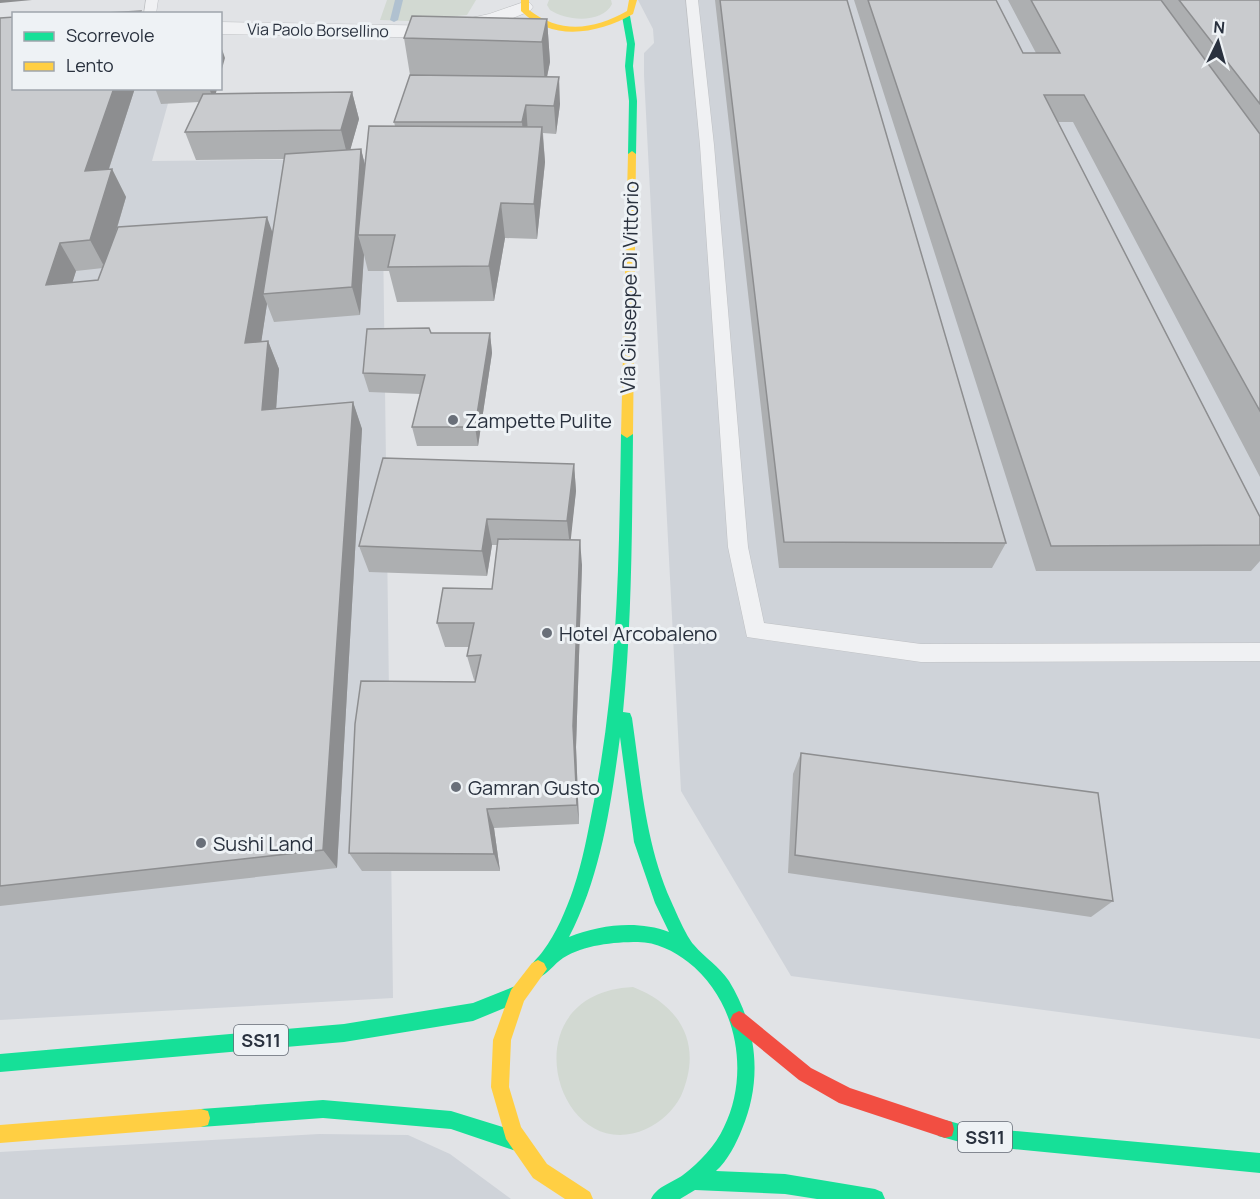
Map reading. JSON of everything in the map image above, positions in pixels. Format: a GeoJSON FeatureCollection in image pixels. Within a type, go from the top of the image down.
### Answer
{"type":"FeatureCollection","features":[{"type":"Feature","properties":{"kind":"street"},"geometry":{"type":"LineString","coordinates":[[564,28],[598,27],[626,16],[633,8],[633,0]]}},
{"type":"Feature","properties":{"kind":"street"},"geometry":{"type":"LineString","coordinates":[[524,3],[528,14],[537,21],[596,40]]}},
{"type":"Feature","properties":{"kind":"street","name":"Via Paolo Borsellino"},"geometry":{"type":"LineString","coordinates":[[415,32],[471,26],[524,3]]}},
{"type":"Feature","properties":{"kind":"street","name":"Via Giuseppe Di Vittorio"},"geometry":{"type":"LineString","coordinates":[[549,958],[577,903],[598,818],[621,688],[624,636],[633,100],[631,44],[626,16]]}},
{"type":"Feature","properties":{"kind":"street","name":"Via Paolo Borsellino"},"geometry":{"type":"LineString","coordinates":[[222,28],[489,32],[564,28]]}},
{"type":"Feature","properties":{"kind":"street"},"geometry":{"type":"LineString","coordinates":[[619,54],[630,66]]}},
{"type":"Feature","properties":{"kind":"street","name":"Via Giuseppe Di Vittorio"},"geometry":{"type":"LineString","coordinates":[[621,688],[642,842],[663,903],[688,952]]}},
{"type":"Feature","properties":{"kind":"street","name":"SS11"},"geometry":{"type":"LineString","coordinates":[[584,1199],[565,1191],[546,1178],[529,1161],[516,1141],[505,1117],[499,1091],[498,1065],[501,1041],[518,994],[549,958],[578,941],[609,932],[658,936],[688,952],[704,964],[718,981],[739,1020],[746,1053],[746,1089],[737,1123],[719,1155],[695,1180],[675,1194],[661,1199]]}},
{"type":"Feature","properties":{"kind":"street","name":"SS11"},"geometry":{"type":"LineString","coordinates":[[0,1062],[344,1033],[473,1012],[518,994]]}},
{"type":"Feature","properties":{"kind":"street","name":"SS11"},"geometry":{"type":"LineString","coordinates":[[739,1020],[805,1074],[846,1096],[922,1123],[971,1136],[1260,1163]]}},
{"type":"Feature","properties":{"kind":"street"},"geometry":{"type":"LineString","coordinates":[[0,1134],[323,1109],[451,1120],[516,1141]]}},
{"type":"Feature","properties":{"kind":"street"},"geometry":{"type":"LineString","coordinates":[[695,1180],[738,1180],[828,1188],[874,1199]]}},
{"type":"Feature","properties":{"kind":"lane"},"geometry":{"type":"LineString","coordinates":[[692,0],[708,145],[738,547],[755,631],[921,653],[1260,651]]}},
{"type":"Feature","properties":{"kind":"shaded area"},"geometry":{"type":"Polygon","coordinates":[[[387,0],[476,0],[467,15],[408,21],[380,20],[387,0]]]}},
{"type":"Feature","properties":{"kind":"shaded area"},"geometry":{"type":"Polygon","coordinates":[[[549,0],[611,0],[612,4],[600,15],[583,19],[557,14],[547,5],[549,0]]]}},
{"type":"Feature","properties":{"kind":"shaded area"},"geometry":{"type":"Polygon","coordinates":[[[638,0],[1260,0],[1260,1039],[791,976],[681,791],[644,75],[644,53],[654,43],[653,29],[638,0]]]}},
{"type":"Feature","properties":{"kind":"shaded area"},"geometry":{"type":"Polygon","coordinates":[[[0,29],[12,80],[12,90],[172,90],[152,161],[382,159],[393,998],[0,1020],[0,29]]]}},
{"type":"Feature","properties":{"kind":"shaded area"},"geometry":{"type":"Polygon","coordinates":[[[633,987],[650,995],[676,1017],[684,1030],[690,1061],[681,1096],[666,1116],[646,1129],[614,1135],[588,1125],[569,1103],[558,1075],[558,1045],[569,1017],[593,996],[633,987]]]}},
{"type":"Feature","properties":{"kind":"shaded area"},"geometry":{"type":"Polygon","coordinates":[[[319,1134],[408,1135],[450,1154],[511,1199],[0,1199],[0,1152],[319,1134]]]}},
{"type":"Feature","properties":{"kind":"building"},"geometry":{"type":"Polygon","coordinates":[[[720,0],[847,0],[1006,543],[784,542],[720,0]]]}},
{"type":"Feature","properties":{"kind":"building"},"geometry":{"type":"Polygon","coordinates":[[[868,0],[996,0],[1023,53],[1060,53],[1031,0],[1161,0],[1260,134],[1260,411],[1084,95],[1044,95],[1260,517],[1260,545],[1051,546],[868,0]]]}},
{"type":"Feature","properties":{"kind":"building"},"geometry":{"type":"Polygon","coordinates":[[[1179,0],[1260,0],[1260,104],[1179,0]]]}},
{"type":"Feature","properties":{"kind":"building"},"geometry":{"type":"Polygon","coordinates":[[[412,16],[547,19],[542,42],[404,38],[412,16]]]}},
{"type":"Feature","properties":{"kind":"building"},"geometry":{"type":"Polygon","coordinates":[[[12,17],[12,90],[113,90],[85,171],[112,169],[90,240],[60,243],[46,285],[98,280],[118,227],[267,217],[245,343],[268,341],[262,410],[353,402],[323,850],[0,886],[0,18],[12,17]]]}},
{"type":"Feature","properties":{"kind":"building"},"geometry":{"type":"Polygon","coordinates":[[[410,75],[559,77],[554,106],[526,105],[522,122],[394,122],[410,75]]]}},
{"type":"Feature","properties":{"kind":"building"},"geometry":{"type":"Polygon","coordinates":[[[352,92],[341,130],[185,132],[203,94],[352,92]]]}},
{"type":"Feature","properties":{"kind":"building"},"geometry":{"type":"Polygon","coordinates":[[[369,126],[542,127],[534,204],[501,203],[489,266],[388,267],[395,235],[358,235],[369,126]]]}},
{"type":"Feature","properties":{"kind":"building"},"geometry":{"type":"Polygon","coordinates":[[[361,149],[352,287],[263,294],[285,154],[361,149]]]}},
{"type":"Feature","properties":{"kind":"building","name":"Zampette Pulite"},"geometry":{"type":"Polygon","coordinates":[[[429,328],[431,333],[490,333],[475,427],[412,427],[425,375],[363,373],[367,329],[429,328]]]}},
{"type":"Feature","properties":{"kind":"building"},"geometry":{"type":"Polygon","coordinates":[[[383,458],[574,464],[567,521],[487,519],[482,551],[359,546],[383,458]]]}},
{"type":"Feature","properties":{"kind":"building"},"geometry":{"type":"Polygon","coordinates":[[[498,539],[580,540],[573,726],[577,805],[487,809],[494,854],[349,853],[355,724],[361,681],[475,682],[481,655],[467,656],[474,623],[437,623],[443,588],[492,589],[498,539]]]}},
{"type":"Feature","properties":{"kind":"building"},"geometry":{"type":"Polygon","coordinates":[[[801,753],[1098,793],[1113,901],[795,855],[801,753]]]}},
{"type":"Feature","properties":{"kind":"waterway"},"geometry":{"type":"LineString","coordinates":[[394,20],[399,0]]}},
{"type":"Feature","properties":{"kind":"traffic: fast"},"geometry":{"type":"LineString","coordinates":[[626,16],[631,44],[629,66],[633,101],[632,154]]}},
{"type":"Feature","properties":{"kind":"traffic: fast"},"geometry":{"type":"LineString","coordinates":[[549,958],[571,915],[589,864],[615,722],[623,626],[627,434]]}},
{"type":"Feature","properties":{"kind":"traffic: fast"},"geometry":{"type":"LineString","coordinates":[[625,718],[642,842],[663,903],[688,952]]}},
{"type":"Feature","properties":{"kind":"traffic: fast"},"geometry":{"type":"LineString","coordinates":[[538,969],[560,950],[578,942],[631,933],[647,934],[670,941],[691,953],[723,988],[738,1018],[745,1049],[747,1079],[742,1108],[730,1136],[713,1161],[690,1182],[661,1199]]}},
{"type":"Feature","properties":{"kind":"traffic: fast"},"geometry":{"type":"LineString","coordinates":[[0,1063],[344,1033],[473,1012],[518,994]]}},
{"type":"Feature","properties":{"kind":"traffic: fast"},"geometry":{"type":"LineString","coordinates":[[201,1118],[323,1109],[451,1120],[516,1141]]}},
{"type":"Feature","properties":{"kind":"traffic: fast"},"geometry":{"type":"LineString","coordinates":[[945,1129],[971,1136],[1260,1163]]}},
{"type":"Feature","properties":{"kind":"traffic: fast"},"geometry":{"type":"LineString","coordinates":[[695,1180],[785,1184],[875,1199]]}},
{"type":"Feature","properties":{"kind":"traffic: slow"},"geometry":{"type":"LineString","coordinates":[[525,0],[525,11],[537,20],[549,26],[577,30],[605,25],[618,19],[630,12],[633,0]]}},
{"type":"Feature","properties":{"kind":"traffic: slow"},"geometry":{"type":"LineString","coordinates":[[627,434],[632,154]]}},
{"type":"Feature","properties":{"kind":"traffic: slow"},"geometry":{"type":"LineString","coordinates":[[538,969],[517,996],[502,1040],[500,1087],[513,1132],[540,1171],[583,1199]]}},
{"type":"Feature","properties":{"kind":"traffic: slow"},"geometry":{"type":"LineString","coordinates":[[0,1134],[201,1118]]}},
{"type":"Feature","properties":{"kind":"traffic: jam"},"geometry":{"type":"LineString","coordinates":[[739,1020],[805,1074],[846,1096],[945,1129]]}},
{"type":"Feature","properties":{"kind":"place","name":"Zampette Pulite"},"geometry":{"type":"Point","coordinates":[453,420]}},
{"type":"Feature","properties":{"kind":"place","name":"Hotel Arcobaleno"},"geometry":{"type":"Point","coordinates":[547,633]}},
{"type":"Feature","properties":{"kind":"place","name":"Gamran Gusto"},"geometry":{"type":"Point","coordinates":[456,787]}},
{"type":"Feature","properties":{"kind":"place","name":"Sushi Land"},"geometry":{"type":"Point","coordinates":[201,843]}}]}
